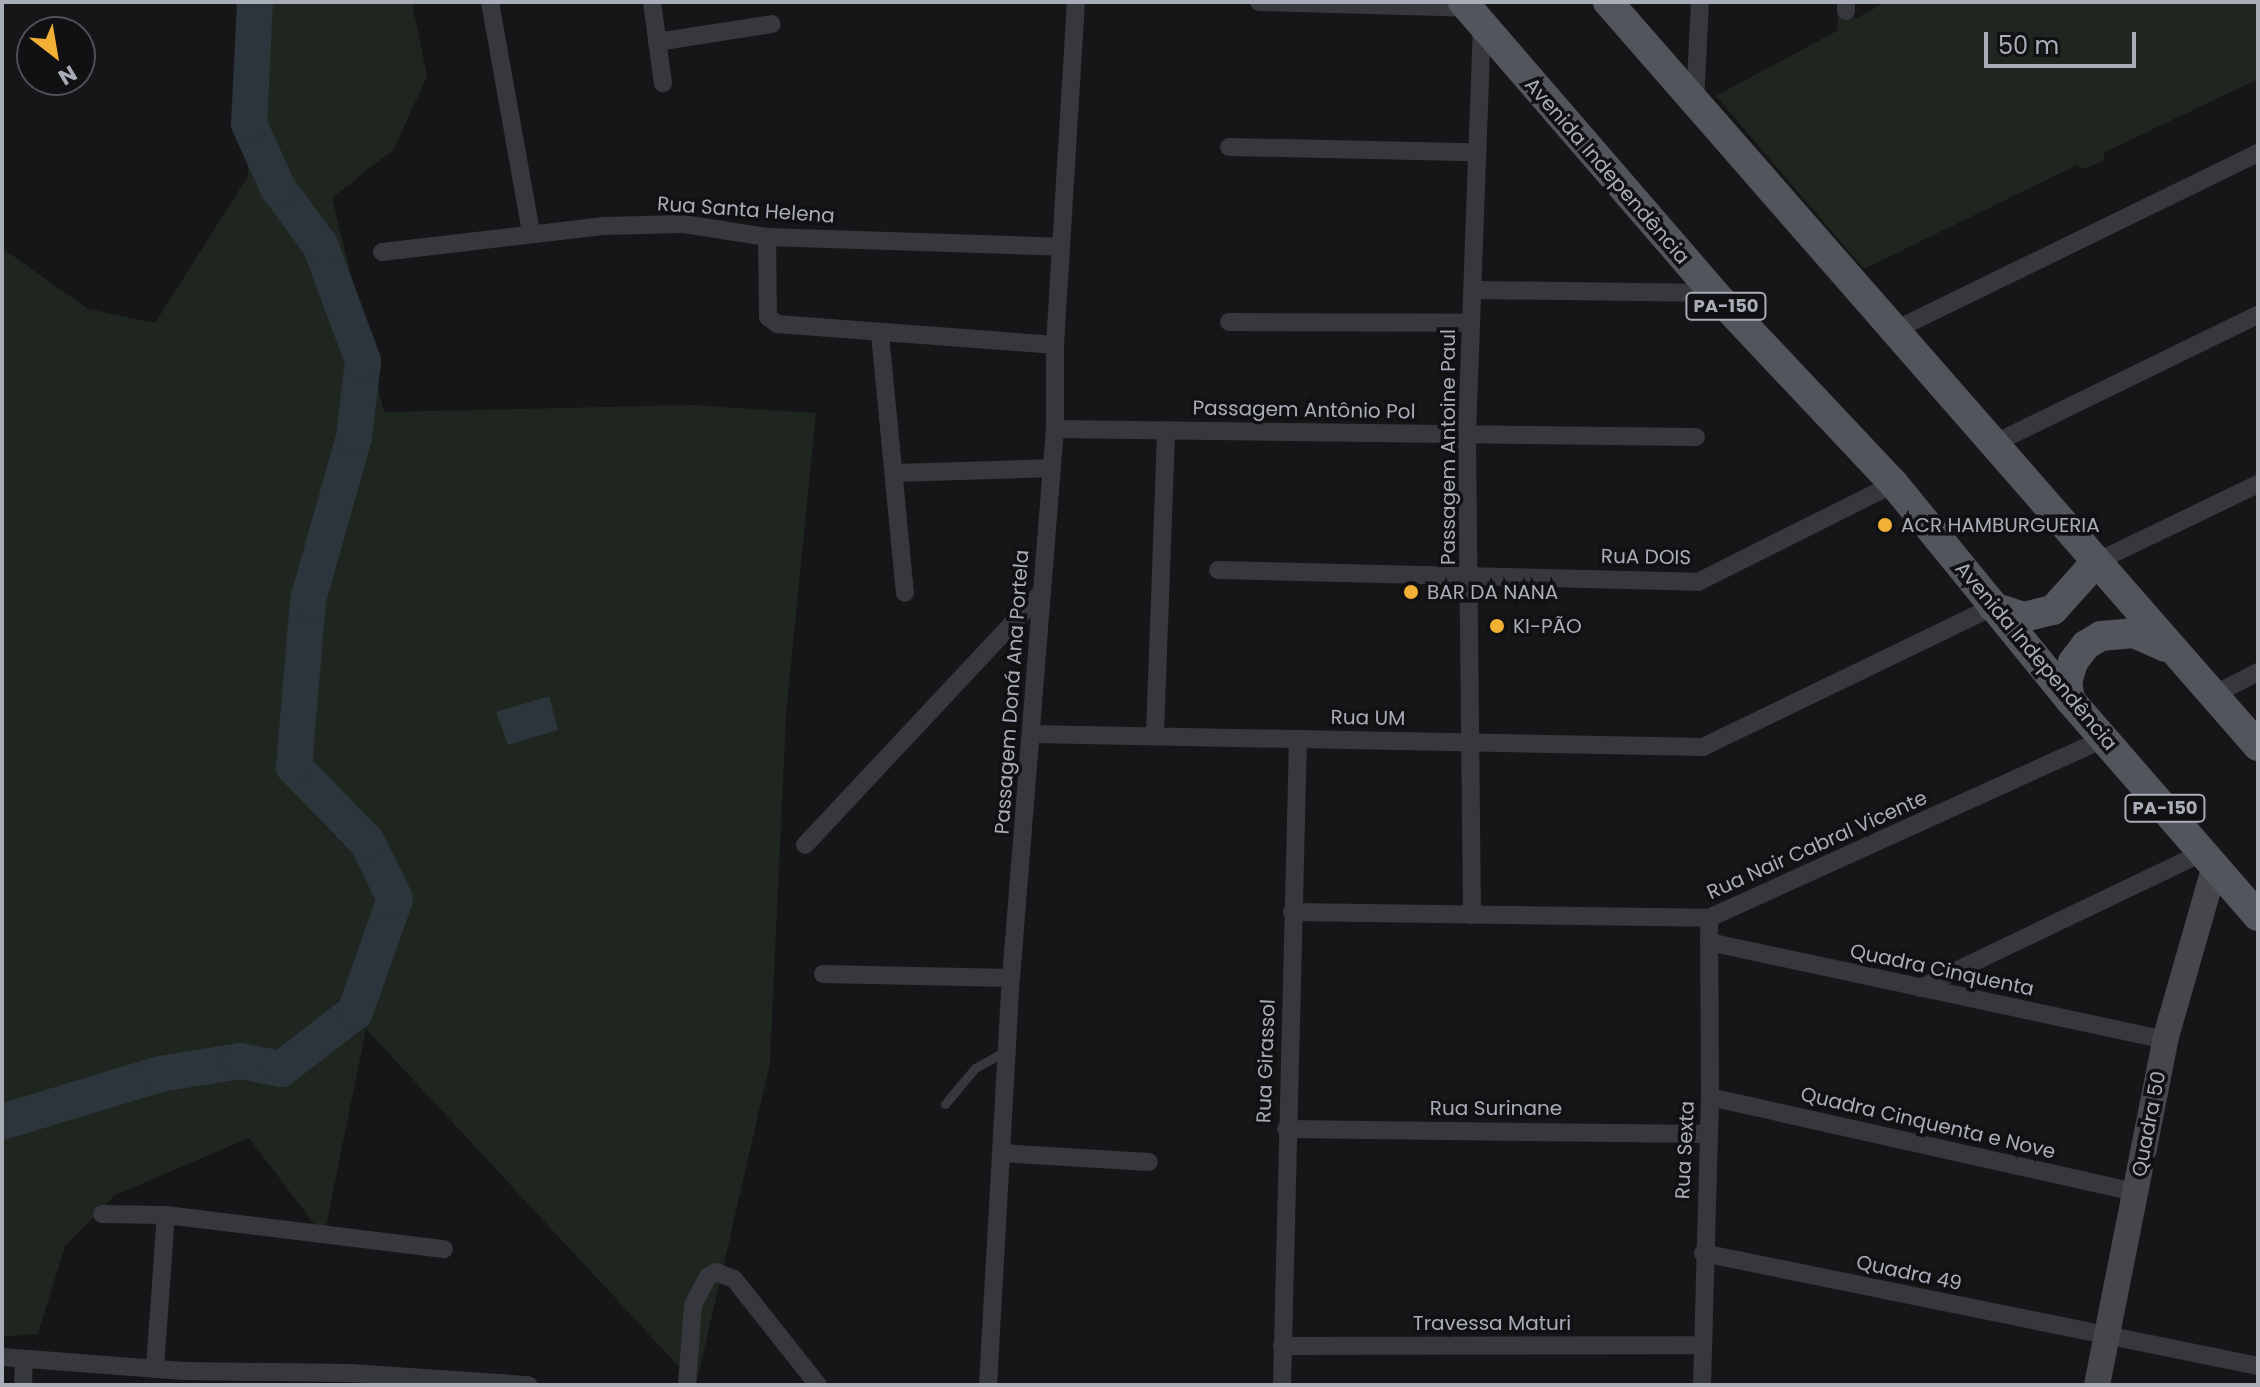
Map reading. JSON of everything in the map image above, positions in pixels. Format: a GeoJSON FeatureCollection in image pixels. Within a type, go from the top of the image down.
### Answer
{"type":"FeatureCollection","features":[{"type":"Feature","properties":{"kind":"main road"},"geometry":{"type":"LineString","coordinates":[[1608,2],[1695,106],[1897,329],[1993,444],[2258,746]]}},
{"type":"Feature","properties":{"kind":"main road","name":"Avenida Independência"},"geometry":{"type":"LineString","coordinates":[[1471,13],[1714,293],[1894,484],[2070,700],[2258,916]]}},
{"type":"Feature","properties":{"kind":"main road"},"geometry":{"type":"LineString","coordinates":[[1993,607],[2024,617],[2053,610],[2096,562]]}},
{"type":"Feature","properties":{"kind":"main road"},"geometry":{"type":"LineString","coordinates":[[2070,700],[2067,682],[2073,662],[2101,636],[2134,633],[2174,651]]}},
{"type":"Feature","properties":{"kind":"street"},"geometry":{"type":"LineString","coordinates":[[490,2],[531,233]]}},
{"type":"Feature","properties":{"kind":"street"},"geometry":{"type":"LineString","coordinates":[[652,2],[663,83]]}},
{"type":"Feature","properties":{"kind":"street","name":"Passagem Doná Ana Portela"},"geometry":{"type":"LineString","coordinates":[[988,1385],[1011,978],[1033,734],[1055,429],[1055,345],[1076,2]]}},
{"type":"Feature","properties":{"kind":"street"},"geometry":{"type":"LineString","coordinates":[[1259,2],[1471,13]]}},
{"type":"Feature","properties":{"kind":"street"},"geometry":{"type":"LineString","coordinates":[[1695,106],[1700,2]]}},
{"type":"Feature","properties":{"kind":"street","name":"Passagem Antoine Paul"},"geometry":{"type":"LineString","coordinates":[[1471,13],[1474,290],[1467,433],[1472,915]]}},
{"type":"Feature","properties":{"kind":"street"},"geometry":{"type":"LineString","coordinates":[[657,42],[772,24]]}},
{"type":"Feature","properties":{"kind":"street"},"geometry":{"type":"LineString","coordinates":[[1229,147],[1474,152]]}},
{"type":"Feature","properties":{"kind":"street"},"geometry":{"type":"LineString","coordinates":[[1897,329],[2258,153]]}},
{"type":"Feature","properties":{"kind":"street","name":"Rua Santa Helena"},"geometry":{"type":"LineString","coordinates":[[382,252],[531,233],[684,224],[767,237],[1061,247]]}},
{"type":"Feature","properties":{"kind":"street"},"geometry":{"type":"LineString","coordinates":[[767,237],[772,321],[880,334],[1055,345]]}},
{"type":"Feature","properties":{"kind":"street"},"geometry":{"type":"LineString","coordinates":[[1474,290],[1714,293]]}},
{"type":"Feature","properties":{"kind":"street"},"geometry":{"type":"LineString","coordinates":[[1993,444],[2258,315]]}},
{"type":"Feature","properties":{"kind":"street"},"geometry":{"type":"LineString","coordinates":[[1229,322],[1471,323]]}},
{"type":"Feature","properties":{"kind":"street"},"geometry":{"type":"LineString","coordinates":[[880,334],[905,593]]}},
{"type":"Feature","properties":{"kind":"street","name":"Passagem Antônio Pol"},"geometry":{"type":"LineString","coordinates":[[1055,429],[1696,437]]}},
{"type":"Feature","properties":{"kind":"street"},"geometry":{"type":"LineString","coordinates":[[1155,734],[1166,430]]}},
{"type":"Feature","properties":{"kind":"street"},"geometry":{"type":"LineString","coordinates":[[895,473],[1051,468]]}},
{"type":"Feature","properties":{"kind":"street","name":"RuA DOIS"},"geometry":{"type":"LineString","coordinates":[[1469,574],[1698,582],[1894,484]]}},
{"type":"Feature","properties":{"kind":"street"},"geometry":{"type":"LineString","coordinates":[[2096,562],[2258,484]]}},
{"type":"Feature","properties":{"kind":"street"},"geometry":{"type":"LineString","coordinates":[[1218,570],[1469,574]]}},
{"type":"Feature","properties":{"kind":"street"},"geometry":{"type":"LineString","coordinates":[[805,845],[1042,592]]}},
{"type":"Feature","properties":{"kind":"street","name":"Rua UM"},"geometry":{"type":"LineString","coordinates":[[1033,734],[1703,747],[1993,607]]}},
{"type":"Feature","properties":{"kind":"street"},"geometry":{"type":"LineString","coordinates":[[2213,695],[2258,672]]}},
{"type":"Feature","properties":{"kind":"street","name":"Rua Girassol"},"geometry":{"type":"LineString","coordinates":[[1282,1385],[1298,739]]}},
{"type":"Feature","properties":{"kind":"street","name":"Rua Nair Cabral Vicente"},"geometry":{"type":"LineString","coordinates":[[1292,912],[1709,918],[2104,739]]}},
{"type":"Feature","properties":{"kind":"street"},"geometry":{"type":"LineString","coordinates":[[1920,988],[2210,859]]}},
{"type":"Feature","properties":{"kind":"street","name":"Quadra 50"},"geometry":{"type":"LineString","coordinates":[[2097,1385],[2165,1040],[2210,859]]}},
{"type":"Feature","properties":{"kind":"street","name":"Rua Sexta"},"geometry":{"type":"LineString","coordinates":[[1702,1385],[1705,1134],[1710,1097],[1709,918]]}},
{"type":"Feature","properties":{"kind":"street","name":"Quadra Cinquenta"},"geometry":{"type":"LineString","coordinates":[[1709,942],[2165,1040]]}},
{"type":"Feature","properties":{"kind":"street"},"geometry":{"type":"LineString","coordinates":[[823,974],[1011,978]]}},
{"type":"Feature","properties":{"kind":"street","name":"Quadra Cinquenta e Nove"},"geometry":{"type":"LineString","coordinates":[[1710,1097],[2136,1192]]}},
{"type":"Feature","properties":{"kind":"street","name":"Rua Surinane"},"geometry":{"type":"LineString","coordinates":[[1286,1129],[1705,1134]]}},
{"type":"Feature","properties":{"kind":"street"},"geometry":{"type":"LineString","coordinates":[[1001,1153],[1149,1162]]}},
{"type":"Feature","properties":{"kind":"street"},"geometry":{"type":"LineString","coordinates":[[102,1214],[166,1215],[308,1236],[444,1249]]}},
{"type":"Feature","properties":{"kind":"street"},"geometry":{"type":"LineString","coordinates":[[155,1367],[166,1215]]}},
{"type":"Feature","properties":{"kind":"street","name":"Quadra 49"},"geometry":{"type":"LineString","coordinates":[[1703,1253],[2258,1366]]}},
{"type":"Feature","properties":{"kind":"street"},"geometry":{"type":"LineString","coordinates":[[687,1385],[693,1305],[708,1277],[716,1272],[734,1279],[818,1385]]}},
{"type":"Feature","properties":{"kind":"street","name":"Travessa Maturi"},"geometry":{"type":"LineString","coordinates":[[1282,1346],[1703,1345]]}},
{"type":"Feature","properties":{"kind":"street"},"geometry":{"type":"LineString","coordinates":[[2,1357],[529,1385]]}},
{"type":"Feature","properties":{"kind":"street"},"geometry":{"type":"LineString","coordinates":[[23,1385],[24,1359]]}},
{"type":"Feature","properties":{"kind":"lane"},"geometry":{"type":"LineString","coordinates":[[945,1104],[975,1068],[1009,1049]]}},
{"type":"Feature","properties":{"kind":"shaded area"},"geometry":{"type":"Polygon","coordinates":[[[250,2],[412,2],[427,76],[394,149],[332,198],[384,412],[691,405],[816,413],[786,715],[770,1063],[696,1385],[366,1029],[324,1237],[249,1138],[115,1195],[65,1246],[38,1334],[2,1337],[2,248],[88,309],[155,323],[248,176],[250,2]]]}},
{"type":"Feature","properties":{"kind":"shaded area"},"geometry":{"type":"Polygon","coordinates":[[[1886,2],[2258,2],[2258,79],[2103,153],[2105,160],[2084,169],[2077,165],[1864,269],[1716,96],[1837,31],[1838,15],[1857,18],[1886,2]]]}},
{"type":"Feature","properties":{"kind":"shaded area"},"geometry":{"type":"Polygon","coordinates":[[[549,696],[558,730],[508,745],[496,712],[549,696]]]}},
{"type":"Feature","properties":{"kind":"waterway"},"geometry":{"type":"LineString","coordinates":[[2,1122],[160,1074],[240,1061],[281,1069],[355,1012],[395,899],[367,842],[294,767],[308,600],[354,437],[363,361],[320,245],[278,188],[249,124],[255,2]]}},
{"type":"Feature","properties":{"kind":"place","name":"ACR HAMBURGUERIA"},"geometry":{"type":"Point","coordinates":[1885,525]}},
{"type":"Feature","properties":{"kind":"place","name":"BAR DA NANA"},"geometry":{"type":"Point","coordinates":[1411,592]}},
{"type":"Feature","properties":{"kind":"place","name":"KI-PÃO"},"geometry":{"type":"Point","coordinates":[1497,626]}}]}
